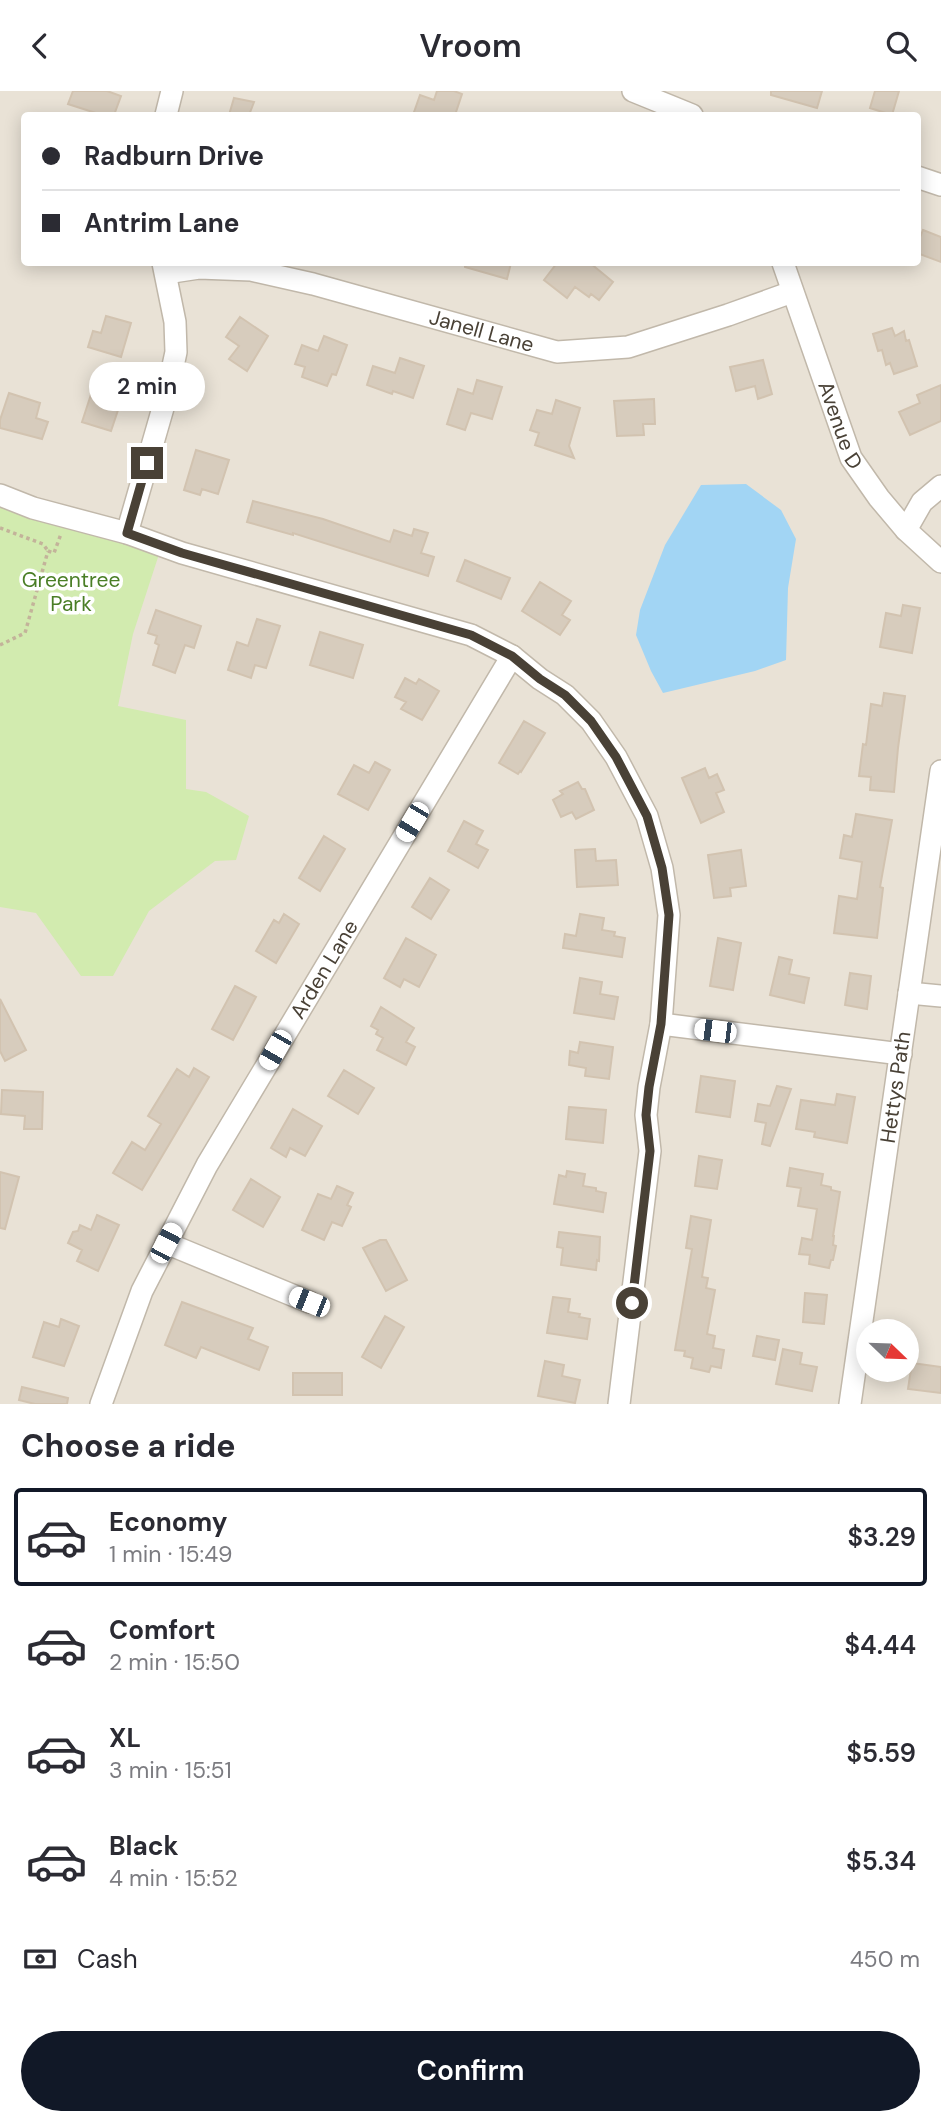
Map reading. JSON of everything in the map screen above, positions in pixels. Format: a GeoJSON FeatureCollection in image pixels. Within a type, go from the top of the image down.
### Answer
{"type":"FeatureCollection","features":[{"type":"Feature","properties":{"kind":"street"},"geometry":{"type":"LineString","coordinates":[[167,112],[172,91]]}},
{"type":"Feature","properties":{"kind":"street"},"geometry":{"type":"LineString","coordinates":[[633,91],[685,112]]}},
{"type":"Feature","properties":{"kind":"street"},"geometry":{"type":"LineString","coordinates":[[921,178],[941,185]]}},
{"type":"Feature","properties":{"kind":"street","name":"Avenue D"},"geometry":{"type":"LineString","coordinates":[[784,266],[851,458],[906,530],[941,562]]}},
{"type":"Feature","properties":{"kind":"street"},"geometry":{"type":"LineString","coordinates":[[127,533],[167,394],[176,352],[175,322],[164,267]]}},
{"type":"Feature","properties":{"kind":"street","name":"Janell Lane"},"geometry":{"type":"LineString","coordinates":[[164,267],[251,270],[313,283],[557,352],[628,348],[792,292]]}},
{"type":"Feature","properties":{"kind":"street"},"geometry":{"type":"LineString","coordinates":[[906,530],[922,502],[941,486]]}},
{"type":"Feature","properties":{"kind":"street"},"geometry":{"type":"LineString","coordinates":[[0,495],[33,508],[127,533],[182,553],[471,635],[512,656],[565,695],[591,721],[616,757],[647,816],[662,868],[669,915],[661,1024],[646,1115],[650,1151],[619,1404]]}},
{"type":"Feature","properties":{"kind":"street","name":"Arden Lane"},"geometry":{"type":"LineString","coordinates":[[101,1404],[142,1291],[207,1165],[512,656]]}},
{"type":"Feature","properties":{"kind":"street","name":"Hettys Path"},"geometry":{"type":"LineString","coordinates":[[850,1404],[941,771]]}},
{"type":"Feature","properties":{"kind":"street"},"geometry":{"type":"LineString","coordinates":[[909,993],[941,996]]}},
{"type":"Feature","properties":{"kind":"street"},"geometry":{"type":"LineString","coordinates":[[661,1024],[901,1054]]}},
{"type":"Feature","properties":{"kind":"street"},"geometry":{"type":"LineString","coordinates":[[166,1243],[309,1302]]}},
{"type":"Feature","properties":{"kind":"path"},"geometry":{"type":"LineString","coordinates":[[0,528],[43,544],[48,551],[54,553],[66,517]]}},
{"type":"Feature","properties":{"kind":"path"},"geometry":{"type":"LineString","coordinates":[[0,645],[25,633],[48,551]]}},
{"type":"Feature","properties":{"kind":"shaded area"},"geometry":{"type":"Polygon","coordinates":[[[0,91],[941,91],[941,1404],[0,1404],[0,91]]]}},
{"type":"Feature","properties":{"kind":"green space","name":"Greentree Park"},"geometry":{"type":"Polygon","coordinates":[[[0,495],[162,545],[133,634],[118,706],[186,720],[186,789],[206,792],[249,816],[236,860],[215,861],[149,911],[113,976],[81,976],[36,913],[0,907],[0,495]]]}},
{"type":"Feature","properties":{"kind":"water"},"geometry":{"type":"Polygon","coordinates":[[[746,484],[781,510],[796,539],[788,588],[786,660],[755,671],[663,693],[636,635],[640,610],[665,545],[701,485],[746,484]]]}},
{"type":"Feature","properties":{"kind":"building"},"geometry":{"type":"Polygon","coordinates":[[[73,91],[107,91],[121,96],[115,112],[93,112],[68,104],[73,91]]]}},
{"type":"Feature","properties":{"kind":"building"},"geometry":{"type":"Polygon","coordinates":[[[437,91],[462,94],[456,112],[414,112],[420,95],[434,100],[437,91]]]}},
{"type":"Feature","properties":{"kind":"building"},"geometry":{"type":"Polygon","coordinates":[[[771,91],[822,91],[817,108],[771,95],[771,91]]]}},
{"type":"Feature","properties":{"kind":"building"},"geometry":{"type":"Polygon","coordinates":[[[875,91],[899,91],[893,112],[870,108],[875,91]]]}},
{"type":"Feature","properties":{"kind":"building"},"geometry":{"type":"Polygon","coordinates":[[[234,98],[254,102],[250,112],[230,112],[234,98]]]}},
{"type":"Feature","properties":{"kind":"building"},"geometry":{"type":"Polygon","coordinates":[[[923,230],[941,237],[941,262],[921,254],[923,230]]]}},
{"type":"Feature","properties":{"kind":"building"},"geometry":{"type":"Polygon","coordinates":[[[465,266],[510,266],[507,279],[465,266]]]}},
{"type":"Feature","properties":{"kind":"building"},"geometry":{"type":"Polygon","coordinates":[[[555,266],[594,266],[613,282],[599,300],[591,294],[589,297],[575,287],[567,298],[544,280],[555,266]]]}},
{"type":"Feature","properties":{"kind":"building"},"geometry":{"type":"Polygon","coordinates":[[[106,316],[131,323],[121,357],[88,347],[93,331],[101,333],[106,316]]]}},
{"type":"Feature","properties":{"kind":"building"},"geometry":{"type":"Polygon","coordinates":[[[240,317],[268,336],[247,371],[229,359],[239,346],[226,337],[240,317]]]}},
{"type":"Feature","properties":{"kind":"building"},"geometry":{"type":"Polygon","coordinates":[[[892,328],[895,336],[904,331],[917,366],[894,374],[890,363],[886,365],[882,350],[878,351],[873,334],[892,328]]]}},
{"type":"Feature","properties":{"kind":"building"},"geometry":{"type":"Polygon","coordinates":[[[324,336],[347,345],[336,375],[332,374],[327,386],[302,377],[305,367],[295,364],[302,345],[318,351],[324,336]]]}},
{"type":"Feature","properties":{"kind":"building"},"geometry":{"type":"Polygon","coordinates":[[[400,358],[424,366],[413,398],[367,385],[373,366],[395,373],[400,358]]]}},
{"type":"Feature","properties":{"kind":"building"},"geometry":{"type":"Polygon","coordinates":[[[763,360],[772,394],[758,399],[755,386],[736,391],[730,367],[763,360]]]}},
{"type":"Feature","properties":{"kind":"building"},"geometry":{"type":"Polygon","coordinates":[[[97,376],[126,386],[111,431],[82,422],[97,376]]]}},
{"type":"Feature","properties":{"kind":"building"},"geometry":{"type":"Polygon","coordinates":[[[477,380],[502,387],[492,419],[471,413],[465,430],[447,424],[458,389],[473,394],[477,380]]]}},
{"type":"Feature","properties":{"kind":"building"},"geometry":{"type":"Polygon","coordinates":[[[941,385],[941,421],[910,435],[899,412],[920,403],[917,395],[941,385]]]}},
{"type":"Feature","properties":{"kind":"building"},"geometry":{"type":"Polygon","coordinates":[[[9,393],[40,403],[36,418],[48,422],[42,439],[0,428],[9,393]]]}},
{"type":"Feature","properties":{"kind":"building"},"geometry":{"type":"Polygon","coordinates":[[[654,399],[655,424],[643,424],[644,435],[617,436],[614,401],[654,399]]]}},
{"type":"Feature","properties":{"kind":"building"},"geometry":{"type":"Polygon","coordinates":[[[556,400],[580,408],[569,446],[574,458],[535,445],[539,433],[530,430],[537,410],[552,414],[556,400]]]}},
{"type":"Feature","properties":{"kind":"building"},"geometry":{"type":"Polygon","coordinates":[[[196,450],[229,460],[218,494],[202,489],[200,495],[184,490],[196,450]]]}},
{"type":"Feature","properties":{"kind":"building"},"geometry":{"type":"Polygon","coordinates":[[[253,501],[323,519],[390,542],[394,530],[412,536],[414,529],[428,533],[421,553],[434,557],[428,576],[293,533],[247,522],[253,501]]]}},
{"type":"Feature","properties":{"kind":"building"},"geometry":{"type":"Polygon","coordinates":[[[465,560],[510,578],[501,599],[457,581],[465,560]]]}},
{"type":"Feature","properties":{"kind":"building"},"geometry":{"type":"Polygon","coordinates":[[[540,582],[571,601],[562,615],[570,620],[560,635],[522,611],[540,582]]]}},
{"type":"Feature","properties":{"kind":"building"},"geometry":{"type":"Polygon","coordinates":[[[903,605],[920,608],[912,653],[880,647],[886,613],[901,616],[903,605]]]}},
{"type":"Feature","properties":{"kind":"building"},"geometry":{"type":"Polygon","coordinates":[[[156,610],[201,626],[194,648],[185,645],[175,673],[153,665],[159,645],[155,643],[157,636],[148,633],[156,610]]]}},
{"type":"Feature","properties":{"kind":"building"},"geometry":{"type":"Polygon","coordinates":[[[257,619],[280,626],[266,668],[255,665],[251,678],[228,670],[237,642],[248,646],[257,619]]]}},
{"type":"Feature","properties":{"kind":"building"},"geometry":{"type":"Polygon","coordinates":[[[320,632],[363,645],[353,678],[310,665],[320,632]]]}},
{"type":"Feature","properties":{"kind":"building"},"geometry":{"type":"Polygon","coordinates":[[[405,678],[416,684],[419,679],[439,691],[422,720],[401,709],[406,702],[395,697],[405,678]]]}},
{"type":"Feature","properties":{"kind":"building"},"geometry":{"type":"Polygon","coordinates":[[[884,693],[905,696],[894,792],[870,790],[871,777],[859,776],[871,704],[882,706],[884,693]]]}},
{"type":"Feature","properties":{"kind":"building"},"geometry":{"type":"Polygon","coordinates":[[[524,721],[545,733],[518,774],[499,763],[524,721]]]}},
{"type":"Feature","properties":{"kind":"building"},"geometry":{"type":"Polygon","coordinates":[[[375,762],[390,770],[368,810],[338,794],[354,765],[369,773],[375,762]]]}},
{"type":"Feature","properties":{"kind":"building"},"geometry":{"type":"Polygon","coordinates":[[[705,768],[709,778],[717,774],[724,790],[716,793],[724,812],[701,823],[682,778],[705,768]]]}},
{"type":"Feature","properties":{"kind":"building"},"geometry":{"type":"Polygon","coordinates":[[[578,782],[582,789],[585,789],[594,810],[576,819],[572,812],[561,817],[553,800],[563,794],[560,791],[578,782]]]}},
{"type":"Feature","properties":{"kind":"building"},"geometry":{"type":"Polygon","coordinates":[[[856,814],[892,820],[880,887],[883,888],[877,938],[834,933],[839,896],[857,899],[862,862],[840,858],[844,835],[852,837],[856,814]]]}},
{"type":"Feature","properties":{"kind":"building"},"geometry":{"type":"Polygon","coordinates":[[[464,821],[483,831],[476,844],[488,850],[478,868],[448,851],[464,821]]]}},
{"type":"Feature","properties":{"kind":"building"},"geometry":{"type":"Polygon","coordinates":[[[324,836],[345,849],[320,891],[299,878],[324,836]]]}},
{"type":"Feature","properties":{"kind":"building"},"geometry":{"type":"Polygon","coordinates":[[[595,849],[596,861],[616,860],[618,885],[577,887],[575,850],[595,849]]]}},
{"type":"Feature","properties":{"kind":"building"},"geometry":{"type":"Polygon","coordinates":[[[741,850],[746,886],[730,888],[731,896],[714,898],[708,855],[741,850]]]}},
{"type":"Feature","properties":{"kind":"building"},"geometry":{"type":"Polygon","coordinates":[[[430,878],[449,890],[431,919],[412,907],[430,878]]]}},
{"type":"Feature","properties":{"kind":"building"},"geometry":{"type":"Polygon","coordinates":[[[284,914],[299,924],[276,963],[256,951],[274,920],[279,923],[284,914]]]}},
{"type":"Feature","properties":{"kind":"building"},"geometry":{"type":"Polygon","coordinates":[[[580,914],[604,918],[602,930],[615,932],[614,936],[625,938],[622,957],[563,948],[565,934],[576,936],[580,914]]]}},
{"type":"Feature","properties":{"kind":"building"},"geometry":{"type":"Polygon","coordinates":[[[406,938],[436,955],[419,987],[404,979],[400,987],[384,978],[406,938]]]}},
{"type":"Feature","properties":{"kind":"building"},"geometry":{"type":"Polygon","coordinates":[[[718,938],[741,943],[733,990],[710,986],[718,938]]]}},
{"type":"Feature","properties":{"kind":"building"},"geometry":{"type":"Polygon","coordinates":[[[779,957],[792,960],[789,974],[809,978],[804,1003],[770,995],[779,957]]]}},
{"type":"Feature","properties":{"kind":"building"},"geometry":{"type":"Polygon","coordinates":[[[850,973],[871,976],[867,1009],[845,1005],[850,973]]]}},
{"type":"Feature","properties":{"kind":"building"},"geometry":{"type":"Polygon","coordinates":[[[580,978],[602,982],[600,994],[618,997],[614,1019],[574,1013],[580,978]]]}},
{"type":"Feature","properties":{"kind":"building"},"geometry":{"type":"Polygon","coordinates":[[[235,986],[256,997],[233,1040],[212,1029],[235,986]]]}},
{"type":"Feature","properties":{"kind":"building"},"geometry":{"type":"Polygon","coordinates":[[[0,999],[26,1050],[5,1061],[0,1051],[0,999]]]}},
{"type":"Feature","properties":{"kind":"building"},"geometry":{"type":"Polygon","coordinates":[[[381,1007],[414,1028],[406,1042],[415,1047],[406,1065],[377,1050],[383,1038],[376,1034],[378,1030],[371,1026],[381,1007]]]}},
{"type":"Feature","properties":{"kind":"building"},"geometry":{"type":"Polygon","coordinates":[[[580,1042],[613,1047],[609,1079],[585,1076],[586,1068],[569,1065],[570,1051],[578,1053],[580,1042]]]}},
{"type":"Feature","properties":{"kind":"building"},"geometry":{"type":"Polygon","coordinates":[[[194,1068],[209,1077],[142,1190],[113,1173],[132,1142],[145,1150],[161,1124],[148,1116],[177,1069],[189,1077],[194,1068]]]}},
{"type":"Feature","properties":{"kind":"building"},"geometry":{"type":"Polygon","coordinates":[[[344,1070],[374,1088],[358,1114],[328,1096],[344,1070]]]}},
{"type":"Feature","properties":{"kind":"building"},"geometry":{"type":"Polygon","coordinates":[[[701,1076],[735,1081],[730,1117],[696,1112],[701,1076]]]}},
{"type":"Feature","properties":{"kind":"building"},"geometry":{"type":"Polygon","coordinates":[[[777,1086],[791,1089],[770,1146],[762,1144],[766,1123],[755,1121],[758,1104],[770,1106],[777,1086]]]}},
{"type":"Feature","properties":{"kind":"building"},"geometry":{"type":"Polygon","coordinates":[[[2,1090],[43,1092],[42,1129],[24,1129],[25,1116],[1,1114],[2,1090]]]}},
{"type":"Feature","properties":{"kind":"building"},"geometry":{"type":"Polygon","coordinates":[[[837,1094],[855,1097],[847,1143],[814,1137],[815,1132],[796,1129],[801,1100],[835,1105],[837,1094]]]}},
{"type":"Feature","properties":{"kind":"building"},"geometry":{"type":"Polygon","coordinates":[[[569,1107],[606,1110],[603,1143],[566,1139],[569,1107]]]}},
{"type":"Feature","properties":{"kind":"building"},"geometry":{"type":"Polygon","coordinates":[[[293,1109],[322,1126],[305,1156],[290,1148],[286,1157],[271,1148],[293,1109]]]}},
{"type":"Feature","properties":{"kind":"building"},"geometry":{"type":"Polygon","coordinates":[[[699,1156],[722,1160],[717,1189],[695,1186],[699,1156]]]}},
{"type":"Feature","properties":{"kind":"building"},"geometry":{"type":"Polygon","coordinates":[[[790,1168],[823,1174],[821,1185],[840,1192],[833,1236],[833,1245],[836,1246],[829,1268],[809,1264],[810,1255],[799,1254],[802,1238],[812,1240],[817,1209],[798,1206],[801,1188],[787,1186],[790,1168]]]}},
{"type":"Feature","properties":{"kind":"building"},"geometry":{"type":"Polygon","coordinates":[[[567,1171],[585,1174],[583,1186],[606,1193],[603,1212],[554,1204],[559,1175],[566,1177],[567,1171]]]}},
{"type":"Feature","properties":{"kind":"building"},"geometry":{"type":"Polygon","coordinates":[[[0,1172],[19,1177],[5,1229],[0,1228],[0,1172]]]}},
{"type":"Feature","properties":{"kind":"building"},"geometry":{"type":"Polygon","coordinates":[[[251,1179],[280,1197],[263,1227],[233,1210],[251,1179]]]}},
{"type":"Feature","properties":{"kind":"building"},"geometry":{"type":"Polygon","coordinates":[[[337,1186],[353,1193],[347,1205],[351,1207],[342,1226],[332,1222],[324,1240],[302,1230],[318,1194],[331,1199],[337,1186]]]}},
{"type":"Feature","properties":{"kind":"building"},"geometry":{"type":"Polygon","coordinates":[[[97,1215],[119,1225],[98,1271],[77,1261],[82,1250],[68,1243],[80,1225],[91,1230],[97,1215]]]}},
{"type":"Feature","properties":{"kind":"building"},"geometry":{"type":"Polygon","coordinates":[[[691,1216],[711,1220],[702,1277],[708,1278],[706,1288],[715,1290],[707,1334],[715,1336],[713,1348],[724,1350],[721,1368],[711,1366],[709,1372],[691,1368],[693,1358],[684,1356],[685,1351],[675,1350],[692,1249],[686,1248],[691,1216]]]}},
{"type":"Feature","properties":{"kind":"building"},"geometry":{"type":"Polygon","coordinates":[[[559,1232],[600,1237],[596,1270],[561,1265],[563,1248],[557,1247],[559,1232]]]}},
{"type":"Feature","properties":{"kind":"building"},"geometry":{"type":"Polygon","coordinates":[[[386,1240],[407,1280],[386,1291],[363,1248],[386,1240]]]}},
{"type":"Feature","properties":{"kind":"building"},"geometry":{"type":"Polygon","coordinates":[[[805,1293],[827,1295],[824,1324],[803,1322],[805,1293]]]}},
{"type":"Feature","properties":{"kind":"building"},"geometry":{"type":"Polygon","coordinates":[[[553,1297],[570,1299],[568,1312],[590,1319],[587,1339],[547,1333],[553,1297]]]}},
{"type":"Feature","properties":{"kind":"building"},"geometry":{"type":"Polygon","coordinates":[[[182,1302],[253,1328],[248,1339],[268,1347],[259,1370],[201,1347],[196,1358],[165,1345],[182,1302]]]}},
{"type":"Feature","properties":{"kind":"building"},"geometry":{"type":"Polygon","coordinates":[[[385,1316],[404,1327],[381,1368],[362,1357],[385,1316]]]}},
{"type":"Feature","properties":{"kind":"building"},"geometry":{"type":"Polygon","coordinates":[[[61,1319],[79,1326],[64,1366],[33,1357],[44,1322],[59,1327],[61,1319]]]}},
{"type":"Feature","properties":{"kind":"building"},"geometry":{"type":"Polygon","coordinates":[[[757,1336],[779,1340],[775,1360],[753,1356],[757,1336]]]}},
{"type":"Feature","properties":{"kind":"building"},"geometry":{"type":"Polygon","coordinates":[[[783,1349],[802,1353],[800,1364],[817,1367],[812,1391],[776,1384],[783,1349]]]}},
{"type":"Feature","properties":{"kind":"building"},"geometry":{"type":"Polygon","coordinates":[[[545,1361],[564,1365],[562,1376],[580,1380],[575,1403],[538,1396],[545,1361]]]}},
{"type":"Feature","properties":{"kind":"building"},"geometry":{"type":"Polygon","coordinates":[[[919,1364],[941,1367],[941,1393],[908,1389],[909,1383],[919,1383],[919,1364]]]}},
{"type":"Feature","properties":{"kind":"building"},"geometry":{"type":"Polygon","coordinates":[[[293,1373],[342,1373],[342,1395],[293,1395],[293,1373]]]}},
{"type":"Feature","properties":{"kind":"building"},"geometry":{"type":"Polygon","coordinates":[[[22,1387],[68,1398],[67,1404],[35,1404],[19,1400],[22,1387]]]}},
{"type":"Feature","properties":{"kind":"route"},"geometry":{"type":"LineString","coordinates":[[147,463],[127,533],[182,553],[471,635],[512,656],[565,695],[591,721],[616,757],[647,816],[662,868],[669,915],[661,1024],[646,1115],[650,1151],[632,1303]]}}]}
